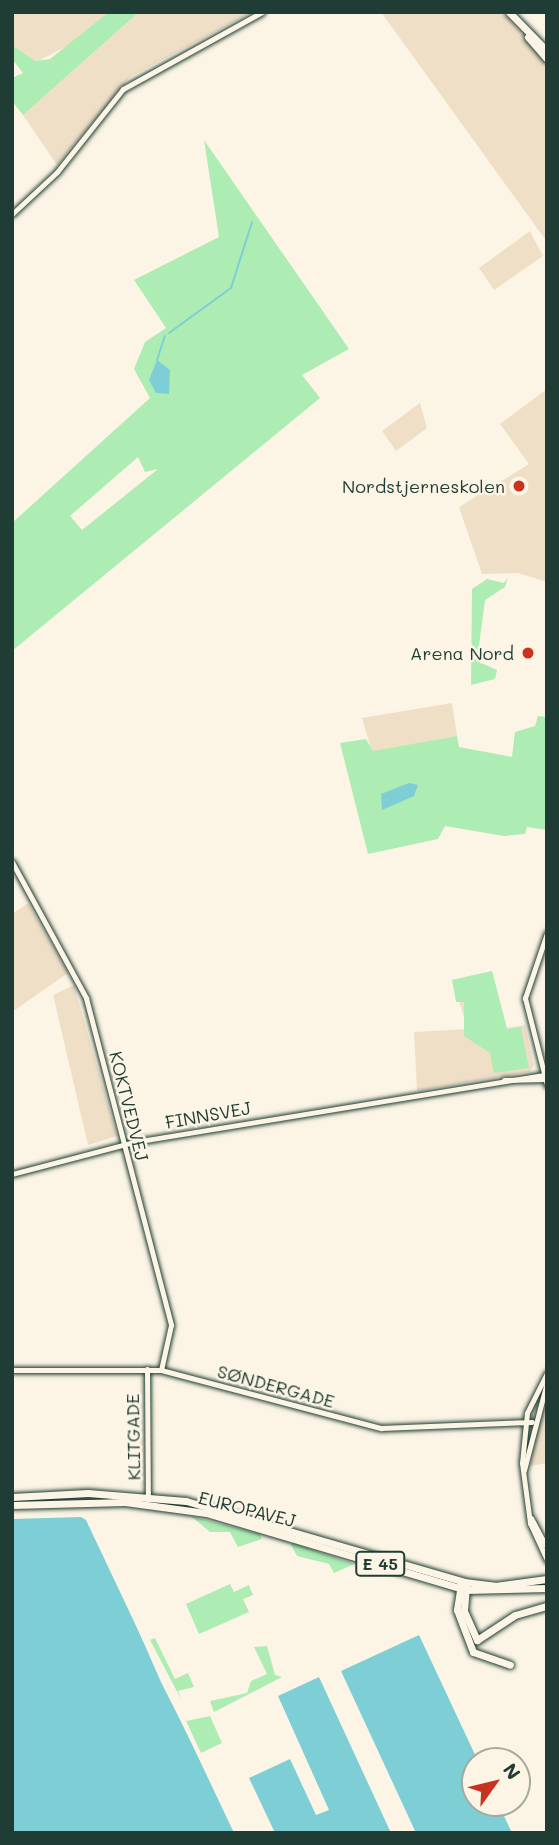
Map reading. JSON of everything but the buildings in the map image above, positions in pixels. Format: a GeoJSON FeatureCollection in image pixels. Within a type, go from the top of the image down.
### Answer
{"type":"FeatureCollection","features":[{"type":"Feature","properties":{"kind":"main road"},"geometry":{"type":"LineString","coordinates":[[509,12],[547,59]]}},
{"type":"Feature","properties":{"kind":"main road"},"geometry":{"type":"LineString","coordinates":[[516,20],[547,51]]}},
{"type":"Feature","properties":{"kind":"main road","name":"EUROPAVEJ"},"geometry":{"type":"LineString","coordinates":[[12,1497],[148,1500],[277,1523],[463,1586]]}},
{"type":"Feature","properties":{"kind":"main road","name":"EUROPAVEJ"},"geometry":{"type":"LineString","coordinates":[[12,1505],[148,1500]]}},
{"type":"Feature","properties":{"kind":"main road"},"geometry":{"type":"LineString","coordinates":[[463,1586],[495,1586],[547,1579]]}},
{"type":"Feature","properties":{"kind":"main road"},"geometry":{"type":"LineString","coordinates":[[463,1586],[528,1592],[547,1586]]}},
{"type":"Feature","properties":{"kind":"main road"},"geometry":{"type":"LineString","coordinates":[[463,1586],[464,1611],[477,1640],[515,1615],[547,1606]]}},
{"type":"Feature","properties":{"kind":"main road"},"geometry":{"type":"LineString","coordinates":[[463,1586],[461,1626],[475,1656],[510,1665]]}},
{"type":"Feature","properties":{"kind":"street"},"geometry":{"type":"LineString","coordinates":[[12,214],[57,172],[123,89],[262,12]]}},
{"type":"Feature","properties":{"kind":"street","name":"KOKTVEDVEJ"},"geometry":{"type":"LineString","coordinates":[[12,862],[82,986],[171,1325],[161,1370]]}},
{"type":"Feature","properties":{"kind":"street"},"geometry":{"type":"LineString","coordinates":[[546,1078],[525,999],[547,933]]}},
{"type":"Feature","properties":{"kind":"street","name":"FINNSVEJ"},"geometry":{"type":"LineString","coordinates":[[12,1174],[124,1144],[504,1080],[546,1078]]}},
{"type":"Feature","properties":{"kind":"street","name":"KLITGADE"},"geometry":{"type":"LineString","coordinates":[[147,1369],[148,1500]]}},
{"type":"Feature","properties":{"kind":"street","name":"SØNDERGADE"},"geometry":{"type":"LineString","coordinates":[[12,1370],[161,1370],[382,1428],[528,1422]]}},
{"type":"Feature","properties":{"kind":"street"},"geometry":{"type":"LineString","coordinates":[[547,1374],[528,1422],[524,1470],[530,1518],[547,1560]]}},
{"type":"Feature","properties":{"kind":"street"},"geometry":{"type":"LineString","coordinates":[[528,1422],[547,1382]]}},
{"type":"Feature","properties":{"kind":"street"},"geometry":{"type":"LineString","coordinates":[[530,1518],[547,1548]]}},
{"type":"Feature","properties":{"kind":"shaded area"},"geometry":{"type":"Polygon","coordinates":[[[12,12],[109,12],[75,42],[36,62],[12,45],[12,12]]]}},
{"type":"Feature","properties":{"kind":"shaded area"},"geometry":{"type":"Polygon","coordinates":[[[139,12],[252,12],[130,77],[57,165],[23,115],[139,12]]]}},
{"type":"Feature","properties":{"kind":"shaded area"},"geometry":{"type":"Polygon","coordinates":[[[381,12],[502,12],[547,62],[547,242],[381,12]]]}},
{"type":"Feature","properties":{"kind":"shaded area"},"geometry":{"type":"Polygon","coordinates":[[[530,231],[543,256],[494,290],[479,268],[530,231]]]}},
{"type":"Feature","properties":{"kind":"shaded area","name":"Nordstjerneskolen"},"geometry":{"type":"Polygon","coordinates":[[[547,389],[547,582],[518,573],[482,574],[459,507],[529,464],[500,424],[547,389]]]}},
{"type":"Feature","properties":{"kind":"shaded area"},"geometry":{"type":"Polygon","coordinates":[[[420,403],[427,428],[396,451],[382,431],[420,403]]]}},
{"type":"Feature","properties":{"kind":"shaded area"},"geometry":{"type":"Polygon","coordinates":[[[452,703],[457,736],[372,752],[362,718],[452,703]]]}},
{"type":"Feature","properties":{"kind":"shaded area"},"geometry":{"type":"Polygon","coordinates":[[[28,903],[68,973],[12,1012],[12,914],[28,903]]]}},
{"type":"Feature","properties":{"kind":"shaded area"},"geometry":{"type":"Polygon","coordinates":[[[492,971],[507,1028],[525,1025],[534,1066],[529,1072],[417,1091],[414,1032],[468,1029],[452,980],[492,971]]]}},
{"type":"Feature","properties":{"kind":"shaded area"},"geometry":{"type":"Polygon","coordinates":[[[74,985],[117,1136],[88,1145],[53,995],[74,985]]]}},
{"type":"Feature","properties":{"kind":"shaded area"},"geometry":{"type":"Polygon","coordinates":[[[547,1394],[547,1463],[531,1466],[532,1443],[547,1394]]]}},
{"type":"Feature","properties":{"kind":"green space"},"geometry":{"type":"Polygon","coordinates":[[[109,12],[139,12],[23,115],[12,101],[12,78],[23,73],[12,59],[12,45],[35,61],[50,59],[109,12]]]}},
{"type":"Feature","properties":{"kind":"green space"},"geometry":{"type":"Polygon","coordinates":[[[204,140],[349,349],[302,375],[320,398],[12,651],[12,523],[150,398],[134,369],[145,342],[166,328],[134,280],[219,237],[204,140]],[[138,457],[70,516],[82,530],[158,469],[145,472],[138,457]]]}},
{"type":"Feature","properties":{"kind":"green space"},"geometry":{"type":"Polygon","coordinates":[[[508,577],[505,587],[485,600],[477,661],[497,670],[495,679],[471,685],[472,589],[487,579],[504,583],[508,577]]]}},
{"type":"Feature","properties":{"kind":"green space"},"geometry":{"type":"Polygon","coordinates":[[[538,716],[547,717],[547,830],[527,827],[525,834],[504,836],[445,826],[438,839],[368,854],[340,743],[366,739],[373,751],[457,736],[459,747],[512,757],[515,732],[535,726],[538,716]]]}},
{"type":"Feature","properties":{"kind":"green space"},"geometry":{"type":"Polygon","coordinates":[[[492,971],[507,1029],[521,1027],[529,1068],[494,1073],[490,1053],[464,1036],[464,1002],[456,1002],[452,980],[492,971]]]}},
{"type":"Feature","properties":{"kind":"green space"},"geometry":{"type":"Polygon","coordinates":[[[191,1516],[260,1534],[262,1539],[238,1547],[230,1532],[210,1532],[191,1516]]]}},
{"type":"Feature","properties":{"kind":"green space"},"geometry":{"type":"Polygon","coordinates":[[[293,1543],[354,1564],[334,1573],[329,1564],[297,1556],[291,1545],[293,1543]]]}},
{"type":"Feature","properties":{"kind":"green space"},"geometry":{"type":"Polygon","coordinates":[[[230,1584],[234,1592],[249,1585],[253,1595],[243,1599],[249,1612],[199,1634],[186,1604],[230,1584]]]}},
{"type":"Feature","properties":{"kind":"green space"},"geometry":{"type":"Polygon","coordinates":[[[155,1638],[175,1679],[188,1673],[194,1687],[178,1691],[182,1701],[150,1640],[155,1638]]]}},
{"type":"Feature","properties":{"kind":"green space"},"geometry":{"type":"Polygon","coordinates":[[[267,1646],[275,1675],[282,1677],[214,1712],[210,1701],[247,1693],[251,1681],[267,1674],[254,1647],[267,1646]]]}},
{"type":"Feature","properties":{"kind":"green space"},"geometry":{"type":"Polygon","coordinates":[[[210,1716],[222,1743],[201,1753],[186,1721],[210,1716]]]}},
{"type":"Feature","properties":{"kind":"water"},"geometry":{"type":"Polygon","coordinates":[[[157,360],[170,370],[169,394],[156,393],[149,380],[157,360]]]}},
{"type":"Feature","properties":{"kind":"water"},"geometry":{"type":"Polygon","coordinates":[[[409,783],[418,785],[414,796],[382,810],[381,794],[409,783]]]}},
{"type":"Feature","properties":{"kind":"water"},"geometry":{"type":"Polygon","coordinates":[[[81,1517],[86,1520],[234,1833],[12,1833],[12,1519],[81,1517]]]}},
{"type":"Feature","properties":{"kind":"water"},"geometry":{"type":"Polygon","coordinates":[[[419,1635],[471,1747],[461,1747],[461,1817],[505,1817],[512,1833],[416,1833],[341,1671],[419,1635]]]}},
{"type":"Feature","properties":{"kind":"water"},"geometry":{"type":"Polygon","coordinates":[[[319,1677],[391,1833],[275,1833],[249,1778],[290,1759],[316,1815],[329,1810],[278,1696],[319,1677]]]}},
{"type":"Feature","properties":{"kind":"pier"},"geometry":{"type":"Polygon","coordinates":[[[89,1518],[164,1680],[237,1833],[161,1682],[89,1518]]]}},
{"type":"Feature","properties":{"kind":"waterway"},"geometry":{"type":"LineString","coordinates":[[169,333],[231,288],[252,222]]}},
{"type":"Feature","properties":{"kind":"waterway"},"geometry":{"type":"LineString","coordinates":[[157,360],[165,336]]}},
{"type":"Feature","properties":{"kind":"place","name":"Nordstjerneskolen"},"geometry":{"type":"Point","coordinates":[519,486]}},
{"type":"Feature","properties":{"kind":"place","name":"Arena Nord"},"geometry":{"type":"Point","coordinates":[528,653]}}]}
